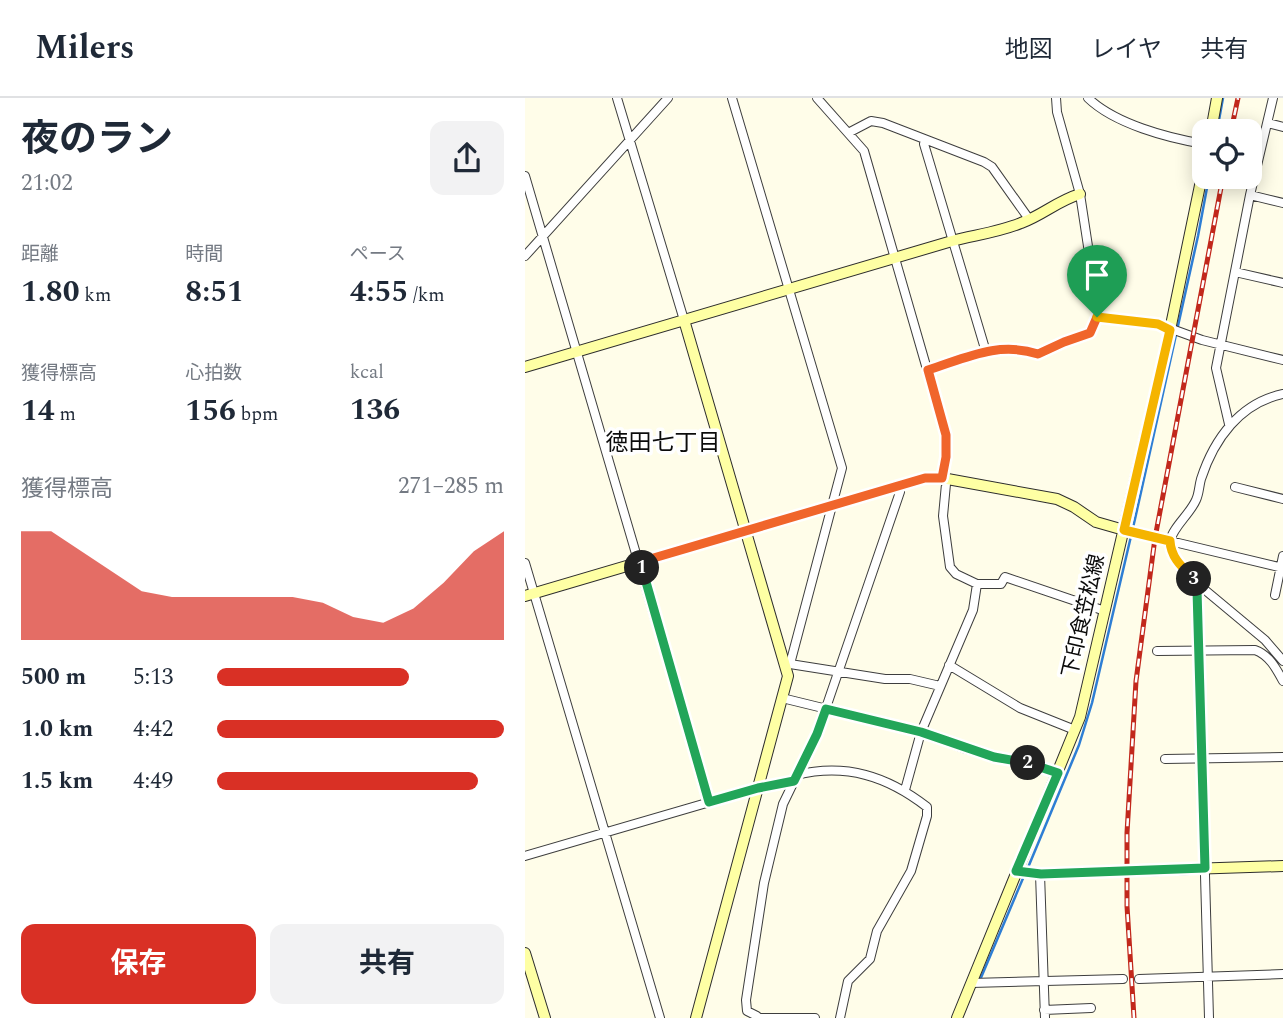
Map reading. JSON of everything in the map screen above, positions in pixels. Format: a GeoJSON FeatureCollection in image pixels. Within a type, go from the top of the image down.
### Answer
{"type":"FeatureCollection","features":[{"type":"Feature","properties":{"kind":"street"},"geometry":{"type":"LineString","coordinates":[[617,98],[788,665]]}},
{"type":"Feature","properties":{"kind":"street"},"geometry":{"type":"LineString","coordinates":[[525,256],[668,98]]}},
{"type":"Feature","properties":{"kind":"street"},"geometry":{"type":"LineString","coordinates":[[696,1018],[842,468],[732,98]]}},
{"type":"Feature","properties":{"kind":"street"},"geometry":{"type":"LineString","coordinates":[[817,98],[865,151],[928,370],[946,435],[942,478],[946,484],[943,516],[950,567],[956,574],[977,584],[1001,584],[1006,577],[1105,611]]}},
{"type":"Feature","properties":{"kind":"street"},"geometry":{"type":"LineString","coordinates":[[928,370],[1007,348],[1038,354],[1090,333],[1097,317],[1080,194],[1057,112],[1056,98]]}},
{"type":"Feature","properties":{"kind":"street"},"geometry":{"type":"LineString","coordinates":[[1089,98],[1103,110],[1125,120],[1165,135],[1192,141]]}},
{"type":"Feature","properties":{"kind":"street"},"geometry":{"type":"LineString","coordinates":[[1213,119],[1217,98]]}},
{"type":"Feature","properties":{"kind":"street"},"geometry":{"type":"LineString","coordinates":[[1229,424],[1216,369],[1250,195],[1273,98]]}},
{"type":"Feature","properties":{"kind":"street"},"geometry":{"type":"LineString","coordinates":[[850,132],[871,121],[984,162],[992,167],[1029,219]]}},
{"type":"Feature","properties":{"kind":"street"},"geometry":{"type":"LineString","coordinates":[[1268,123],[1283,127]]}},
{"type":"Feature","properties":{"kind":"street"},"geometry":{"type":"LineString","coordinates":[[925,140],[986,352]]}},
{"type":"Feature","properties":{"kind":"street"},"geometry":{"type":"LineString","coordinates":[[525,176],[709,802]]}},
{"type":"Feature","properties":{"kind":"street","name":"下印食笠松線"},"geometry":{"type":"LineString","coordinates":[[957,1018],[1075,730],[1172,330],[1200,189]]}},
{"type":"Feature","properties":{"kind":"street"},"geometry":{"type":"LineString","coordinates":[[525,367],[952,241],[1011,227],[1061,200],[1080,194]]}},
{"type":"Feature","properties":{"kind":"street"},"geometry":{"type":"LineString","coordinates":[[1250,195],[1283,203]]}},
{"type":"Feature","properties":{"kind":"street"},"geometry":{"type":"LineString","coordinates":[[1235,272],[1283,283]]}},
{"type":"Feature","properties":{"kind":"street"},"geometry":{"type":"LineString","coordinates":[[1097,317],[1158,324],[1220,345],[1283,360]]}},
{"type":"Feature","properties":{"kind":"street"},"geometry":{"type":"LineString","coordinates":[[1283,394],[1254,406],[1229,424],[1201,478],[1196,502],[1170,541],[1175,559],[1199,585],[1265,640],[1283,661]]}},
{"type":"Feature","properties":{"kind":"street"},"geometry":{"type":"LineString","coordinates":[[530,595],[925,478],[942,478],[1057,499],[1096,522],[1282,568]]}},
{"type":"Feature","properties":{"kind":"street"},"geometry":{"type":"LineString","coordinates":[[815,1018],[757,1017],[747,1011],[746,1000],[754,944],[783,804],[817,734],[900,492],[900,485]]}},
{"type":"Feature","properties":{"kind":"street"},"geometry":{"type":"LineString","coordinates":[[1235,487],[1283,499]]}},
{"type":"Feature","properties":{"kind":"street"},"geometry":{"type":"LineString","coordinates":[[1275,595],[1283,556]]}},
{"type":"Feature","properties":{"kind":"street"},"geometry":{"type":"LineString","coordinates":[[525,563],[530,595],[660,1018]]}},
{"type":"Feature","properties":{"kind":"street"},"geometry":{"type":"LineString","coordinates":[[905,790],[921,732],[974,610],[977,584]]}},
{"type":"Feature","properties":{"kind":"street"},"geometry":{"type":"LineString","coordinates":[[1199,585],[1197,590],[1209,1018]]}},
{"type":"Feature","properties":{"kind":"street"},"geometry":{"type":"LineString","coordinates":[[1157,651],[1255,650],[1272,663],[1283,681]]}},
{"type":"Feature","properties":{"kind":"street"},"geometry":{"type":"LineString","coordinates":[[788,665],[885,679],[910,679],[940,686]]}},
{"type":"Feature","properties":{"kind":"street"},"geometry":{"type":"LineString","coordinates":[[949,665],[1020,708],[1075,730]]}},
{"type":"Feature","properties":{"kind":"street"},"geometry":{"type":"LineString","coordinates":[[782,698],[921,732],[976,752],[1020,761],[1058,773]]}},
{"type":"Feature","properties":{"kind":"street"},"geometry":{"type":"LineString","coordinates":[[1165,759],[1283,757]]}},
{"type":"Feature","properties":{"kind":"street"},"geometry":{"type":"LineString","coordinates":[[525,856],[819,770],[873,777],[905,790],[927,807],[927,816],[911,871],[877,931],[870,959],[848,981],[840,1018]]}},
{"type":"Feature","properties":{"kind":"street"},"geometry":{"type":"LineString","coordinates":[[1017,872],[1038,874],[1283,866]]}},
{"type":"Feature","properties":{"kind":"street"},"geometry":{"type":"LineString","coordinates":[[1038,874],[1044,1014],[1091,1008]]}},
{"type":"Feature","properties":{"kind":"street"},"geometry":{"type":"LineString","coordinates":[[525,953],[545,1018]]}},
{"type":"Feature","properties":{"kind":"street"},"geometry":{"type":"LineString","coordinates":[[1139,979],[1283,974]]}},
{"type":"Feature","properties":{"kind":"street"},"geometry":{"type":"LineString","coordinates":[[973,982],[1123,979]]}},
{"type":"Feature","properties":{"kind":"waterway"},"geometry":{"type":"LineString","coordinates":[[1219,119],[1223,98]]}},
{"type":"Feature","properties":{"kind":"waterway"},"geometry":{"type":"LineString","coordinates":[[1027,870],[1079,745],[1092,703],[1207,189]]}},
{"type":"Feature","properties":{"kind":"waterway"},"geometry":{"type":"LineString","coordinates":[[980,980],[1024,876]]}},
{"type":"Feature","properties":{"kind":"railway"},"geometry":{"type":"LineString","coordinates":[[1234,119],[1238,98]]}},
{"type":"Feature","properties":{"kind":"railway"},"geometry":{"type":"LineString","coordinates":[[1134,1018],[1127,906],[1127,833],[1136,681],[1155,538],[1221,189]]}},
{"type":"Feature","properties":{"kind":"district","name":"徳田七丁目"},"geometry":{"type":"Point","coordinates":[663,443]}},
{"type":"Feature","properties":{"kind":"route"},"geometry":{"type":"LineString","coordinates":[[1097,317],[1158,324],[1170,330],[1124,530],[1170,541],[1175,559],[1199,585],[1197,590],[1205,868],[1041,874],[1016,871],[1058,773],[967,749],[921,732],[826,709],[794,781],[709,802],[640,562],[925,478],[942,478],[947,447],[946,435],[928,370],[996,349],[1021,349],[1038,354],[1090,333],[1097,317]]}}]}
